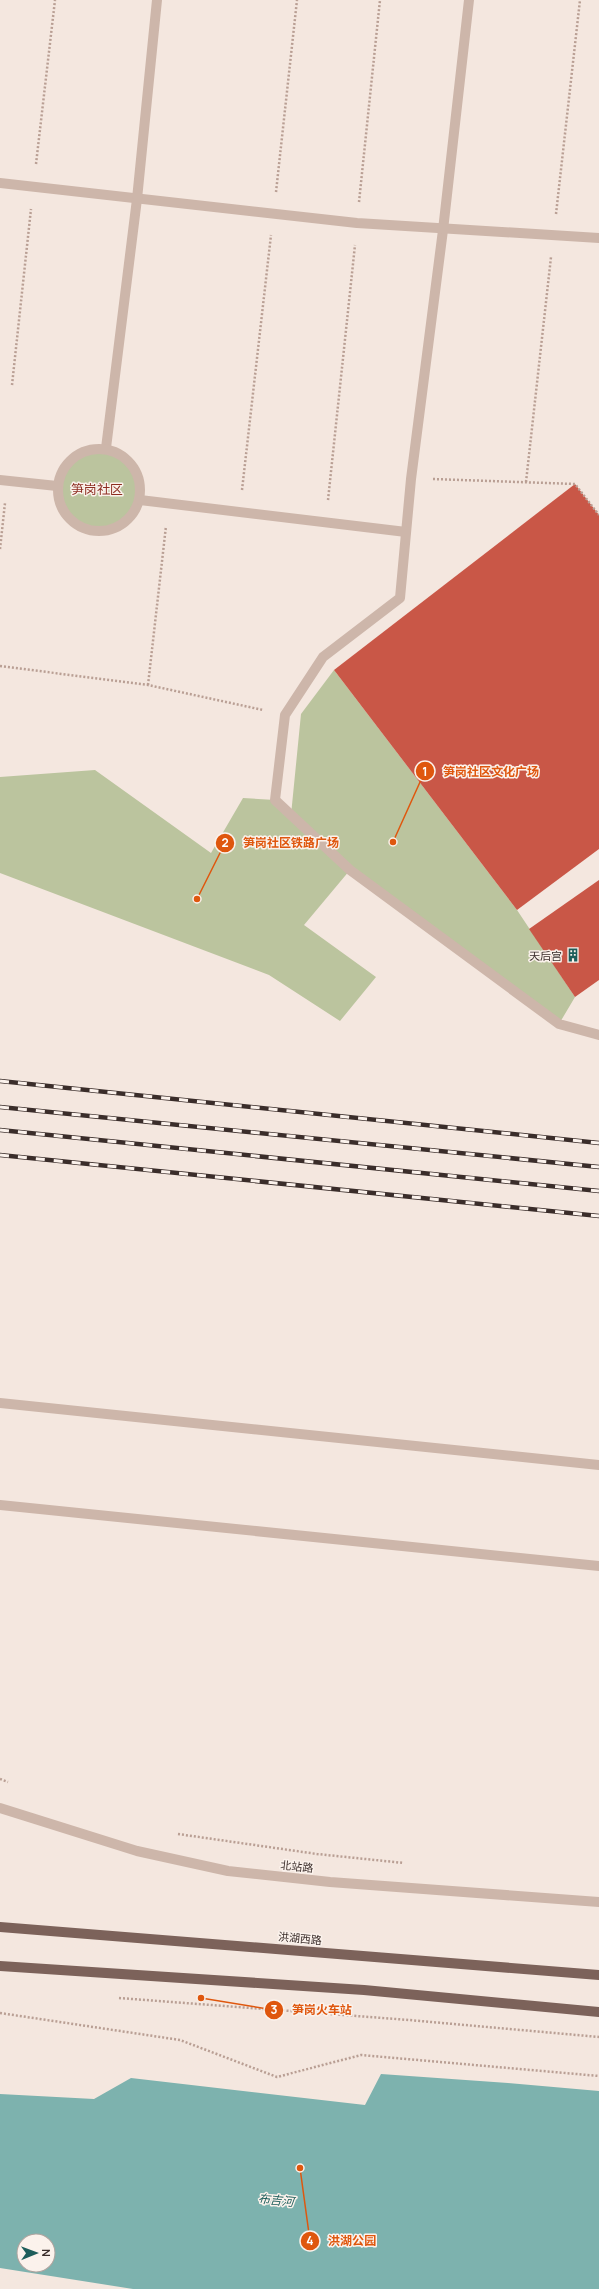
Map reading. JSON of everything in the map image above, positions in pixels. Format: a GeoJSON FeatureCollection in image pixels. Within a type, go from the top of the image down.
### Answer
{"type":"FeatureCollection","features":[{"type":"Feature","properties":{"kind":"main road","name":"洪湖西路"},"geometry":{"type":"LineString","coordinates":[[0,1927],[599,1974]]}},
{"type":"Feature","properties":{"kind":"main road"},"geometry":{"type":"LineString","coordinates":[[0,1966],[364,1990],[599,2012]]}},
{"type":"Feature","properties":{"kind":"street"},"geometry":{"type":"LineString","coordinates":[[106,448],[137,199],[157,0]]}},
{"type":"Feature","properties":{"kind":"street"},"geometry":{"type":"LineString","coordinates":[[469,0],[443,230],[411,478],[400,598],[323,657],[285,715],[275,800],[350,870],[559,1024],[599,1035]]}},
{"type":"Feature","properties":{"kind":"street"},"geometry":{"type":"LineString","coordinates":[[0,183],[357,223],[443,230],[599,238]]}},
{"type":"Feature","properties":{"kind":"street"},"geometry":{"type":"LineString","coordinates":[[106,448],[119,453],[130,461],[138,473],[141,486],[140,500],[134,513],[125,523],[112,529],[99,532],[85,529],[74,523],[64,513],[59,500],[57,486],[61,473],[69,462],[79,453],[92,449],[106,448]]}},
{"type":"Feature","properties":{"kind":"street"},"geometry":{"type":"LineString","coordinates":[[4,480],[57,486]]}},
{"type":"Feature","properties":{"kind":"street"},"geometry":{"type":"LineString","coordinates":[[140,500],[406,532]]}},
{"type":"Feature","properties":{"kind":"street"},"geometry":{"type":"LineString","coordinates":[[0,1403],[599,1465]]}},
{"type":"Feature","properties":{"kind":"street"},"geometry":{"type":"LineString","coordinates":[[0,1505],[599,1566]]}},
{"type":"Feature","properties":{"kind":"street","name":"北站路"},"geometry":{"type":"LineString","coordinates":[[0,1808],[137,1851],[228,1871],[330,1882],[599,1902]]}},
{"type":"Feature","properties":{"kind":"path"},"geometry":{"type":"LineString","coordinates":[[240,512],[297,0]]}},
{"type":"Feature","properties":{"kind":"path"},"geometry":{"type":"LineString","coordinates":[[326,523],[380,0]]}},
{"type":"Feature","properties":{"kind":"path"},"geometry":{"type":"LineString","coordinates":[[411,478],[575,484],[599,514]]}},
{"type":"Feature","properties":{"kind":"path"},"geometry":{"type":"LineString","coordinates":[[0,549],[4,480]]}},
{"type":"Feature","properties":{"kind":"path"},"geometry":{"type":"LineString","coordinates":[[148,685],[168,504]]}},
{"type":"Feature","properties":{"kind":"path"},"geometry":{"type":"LineString","coordinates":[[0,666],[148,685],[285,715]]}},
{"type":"Feature","properties":{"kind":"path"},"geometry":{"type":"LineString","coordinates":[[0,1779],[8,1782]]}},
{"type":"Feature","properties":{"kind":"path"},"geometry":{"type":"LineString","coordinates":[[178,1834],[317,1854],[411,1864]]}},
{"type":"Feature","properties":{"kind":"path"},"geometry":{"type":"LineString","coordinates":[[118,1998],[409,2020],[599,2037]]}},
{"type":"Feature","properties":{"kind":"path"},"geometry":{"type":"LineString","coordinates":[[0,2014],[180,2040],[277,2077],[361,2055],[599,2076]]}},
{"type":"Feature","properties":{"kind":"green space"},"geometry":{"type":"Polygon","coordinates":[[[92,449],[108,449],[123,456],[134,467],[141,482],[141,498],[138,506],[129,519],[116,528],[108,531],[92,531],[77,524],[66,513],[59,498],[59,482],[66,467],[77,456],[92,449]]]}},
{"type":"Feature","properties":{"kind":"green space"},"geometry":{"type":"Polygon","coordinates":[[[334,670],[517,910],[575,997],[559,1024],[350,870],[304,925],[376,977],[340,1021],[269,975],[0,873],[0,777],[95,770],[211,853],[243,798],[275,800],[291,815],[301,714],[334,670]]]}},
{"type":"Feature","properties":{"kind":"water","name":"布吉河"},"geometry":{"type":"Polygon","coordinates":[[[381,2074],[599,2091],[599,2289],[133,2289],[32,2273],[56,2273],[56,2233],[16,2233],[16,2271],[0,2268],[0,2094],[94,2099],[131,2078],[365,2105],[381,2074]]]}},
{"type":"Feature","properties":{"kind":"building"},"geometry":{"type":"Polygon","coordinates":[[[575,484],[599,515],[599,849],[517,910],[334,670],[575,484]]]}},
{"type":"Feature","properties":{"kind":"building","name":"天后宫"},"geometry":{"type":"Polygon","coordinates":[[[599,880],[599,980],[575,997],[529,929],[599,880]]]}},
{"type":"Feature","properties":{"kind":"railway"},"geometry":{"type":"LineString","coordinates":[[0,1081],[599,1143]]}},
{"type":"Feature","properties":{"kind":"railway"},"geometry":{"type":"LineString","coordinates":[[0,1107],[599,1167]]}},
{"type":"Feature","properties":{"kind":"railway"},"geometry":{"type":"LineString","coordinates":[[0,1130],[599,1191]]}},
{"type":"Feature","properties":{"kind":"railway"},"geometry":{"type":"LineString","coordinates":[[0,1155],[599,1216]]}},
{"type":"Feature","properties":{"kind":"place","name":"笋岗社区文化广场"},"geometry":{"type":"Point","coordinates":[393,842]}},
{"type":"Feature","properties":{"kind":"place","name":"笋岗社区铁路广场"},"geometry":{"type":"Point","coordinates":[197,899]}},
{"type":"Feature","properties":{"kind":"place","name":"天后宫"},"geometry":{"type":"Point","coordinates":[573,955]}},
{"type":"Feature","properties":{"kind":"place","name":"笋岗火车站"},"geometry":{"type":"Point","coordinates":[201,1998]}},
{"type":"Feature","properties":{"kind":"place","name":"洪湖公园"},"geometry":{"type":"Point","coordinates":[300,2168]}},
{"type":"Feature","properties":{"kind":"district","name":"笋岗社区"},"geometry":{"type":"Point","coordinates":[97,489]}}]}
